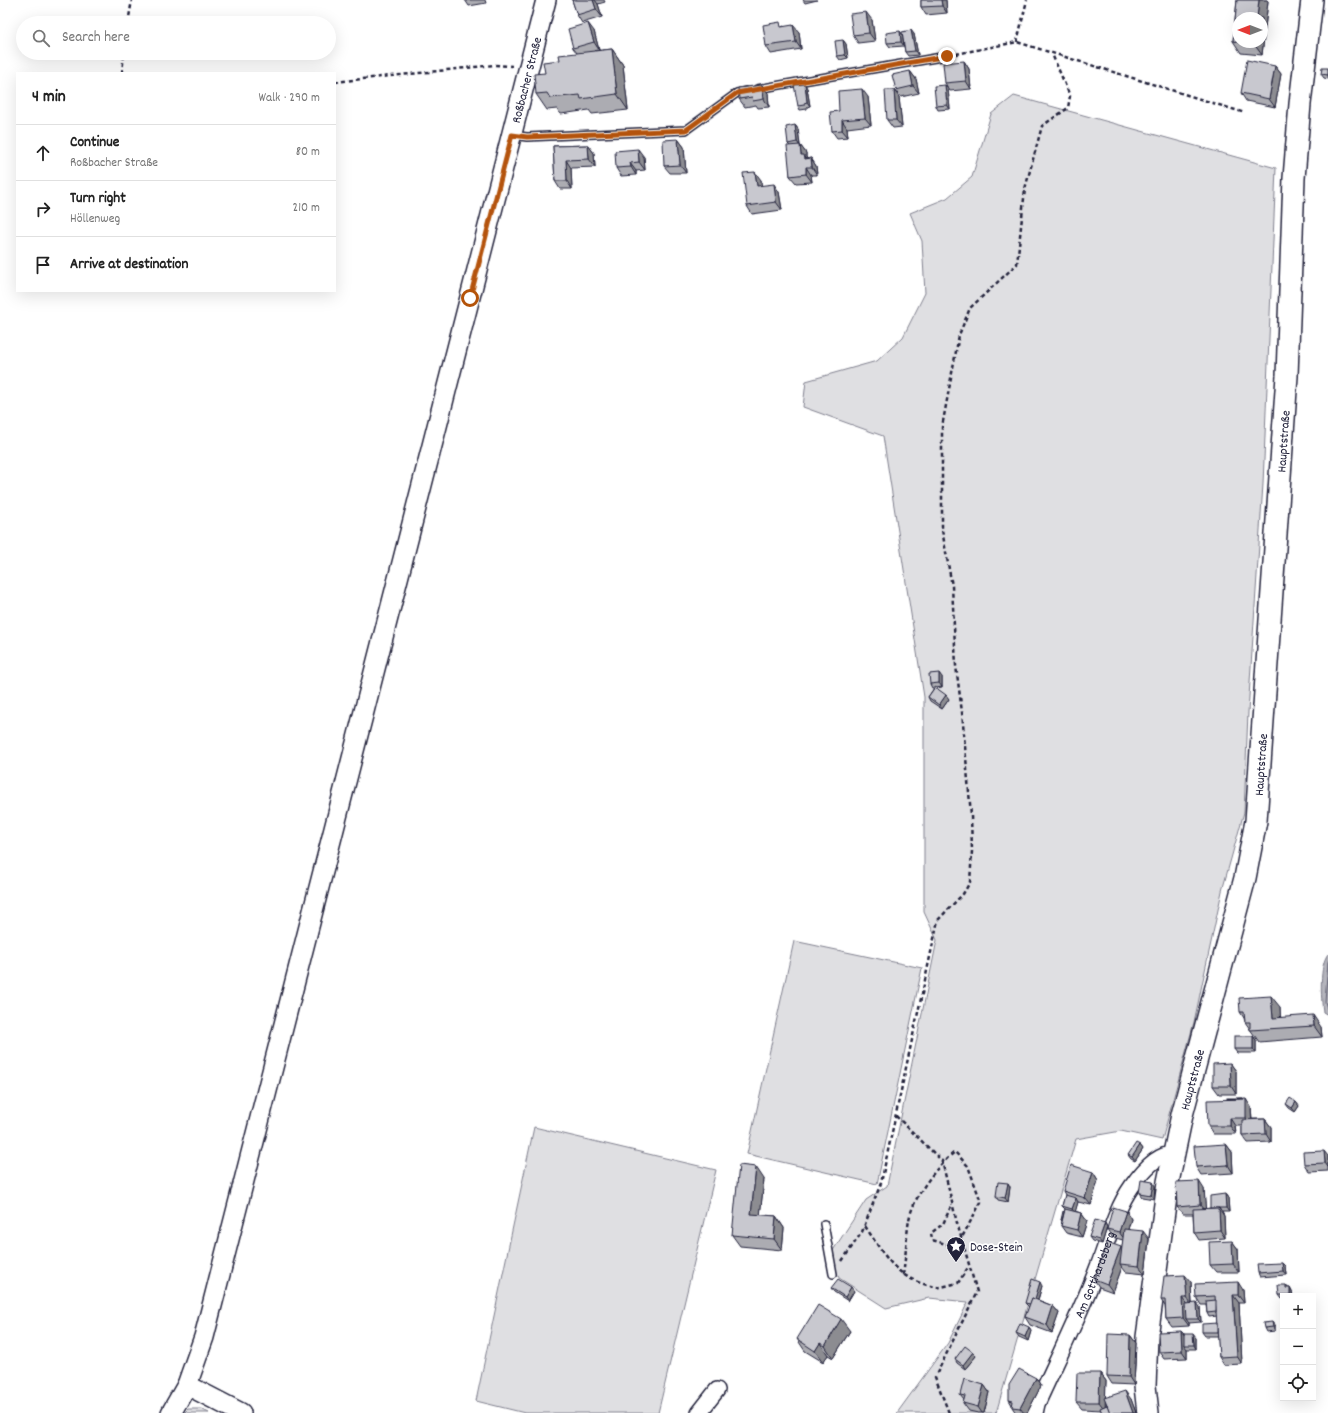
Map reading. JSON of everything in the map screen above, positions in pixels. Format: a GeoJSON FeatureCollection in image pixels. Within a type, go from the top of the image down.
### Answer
{"type":"FeatureCollection","features":[{"type":"Feature","properties":{"kind":"main road","name":"Hauptstraße"},"geometry":{"type":"LineString","coordinates":[[1148,1413],[1144,1386],[1148,1338],[1173,1154],[1245,878],[1256,821],[1287,376],[1290,254],[1300,104],[1312,0]]}},
{"type":"Feature","properties":{"kind":"street","name":"Roßbacher Straße"},"geometry":{"type":"LineString","coordinates":[[172,1413],[187,1385],[204,1337],[546,0]]}},
{"type":"Feature","properties":{"kind":"street","name":"Am Gotthardsberg"},"geometry":{"type":"LineString","coordinates":[[1035,1413],[1037,1404],[1099,1264],[1115,1216],[1132,1186],[1154,1161],[1165,1154],[1173,1154]]}},
{"type":"Feature","properties":{"kind":"street"},"geometry":{"type":"LineString","coordinates":[[187,1385],[241,1413]]}},
{"type":"Feature","properties":{"kind":"street"},"geometry":{"type":"LineString","coordinates":[[699,1413],[717,1390]]}},
{"type":"Feature","properties":{"kind":"lane"},"geometry":{"type":"LineString","coordinates":[[512,135],[527,137],[686,130],[737,93],[947,56]]}},
{"type":"Feature","properties":{"kind":"lane"},"geometry":{"type":"LineString","coordinates":[[824,1224],[833,1274]]}},
{"type":"Feature","properties":{"kind":"path"},"geometry":{"type":"LineString","coordinates":[[129,16],[132,0]]}},
{"type":"Feature","properties":{"kind":"path"},"geometry":{"type":"LineString","coordinates":[[1017,42],[1027,0]]}},
{"type":"Feature","properties":{"kind":"path"},"geometry":{"type":"LineString","coordinates":[[947,56],[1017,42],[1245,113]]}},
{"type":"Feature","properties":{"kind":"path"},"geometry":{"type":"LineString","coordinates":[[833,1274],[865,1226],[881,1183],[938,920],[963,894],[970,882],[972,851],[971,815],[962,712],[956,666],[952,586],[942,530],[942,427],[958,334],[970,308],[1017,264],[1025,189],[1042,126],[1068,108],[1070,96],[1052,54]]}},
{"type":"Feature","properties":{"kind":"path"},"geometry":{"type":"LineString","coordinates":[[122,72],[123,60]]}},
{"type":"Feature","properties":{"kind":"path"},"geometry":{"type":"LineString","coordinates":[[336,82],[494,65],[510,65],[528,70]]}},
{"type":"Feature","properties":{"kind":"path"},"geometry":{"type":"LineString","coordinates":[[895,1116],[942,1161],[977,1292],[934,1377],[949,1413]]}},
{"type":"Feature","properties":{"kind":"path"},"geometry":{"type":"LineString","coordinates":[[903,1275],[909,1219],[919,1195],[942,1161],[955,1152],[968,1166],[981,1202],[962,1239],[953,1246],[932,1240],[931,1232],[943,1224],[952,1203]]}},
{"type":"Feature","properties":{"kind":"path"},"geometry":{"type":"LineString","coordinates":[[865,1226],[886,1259],[903,1275],[937,1287],[958,1283],[969,1265]]}},
{"type":"Feature","properties":{"kind":"shaded area"},"geometry":{"type":"Polygon","coordinates":[[[1014,96],[1276,168],[1263,484],[1248,712],[1244,812],[1222,891],[1194,1022],[1162,1140],[1121,1131],[1076,1139],[996,1413],[897,1413],[948,1343],[968,1302],[929,1298],[886,1308],[839,1278],[830,1255],[866,1200],[887,1186],[937,940],[924,912],[924,697],[883,436],[803,407],[806,381],[877,361],[903,337],[925,293],[922,241],[910,213],[947,198],[972,177],[991,114],[1014,96]]]}},
{"type":"Feature","properties":{"kind":"shaded area"},"geometry":{"type":"Polygon","coordinates":[[[794,941],[922,968],[877,1184],[747,1154],[794,941]]]}},
{"type":"Feature","properties":{"kind":"shaded area"},"geometry":{"type":"Polygon","coordinates":[[[534,1127],[716,1170],[658,1413],[525,1413],[476,1401],[534,1127]]]}},
{"type":"Feature","properties":{"kind":"shaded area"},"geometry":{"type":"Polygon","coordinates":[[[188,1409],[201,1409],[209,1413],[184,1413],[188,1409]]]}},
{"type":"Feature","properties":{"kind":"water"},"geometry":{"type":"Polygon","coordinates":[[[1328,954],[1328,1015],[1323,1012],[1321,990],[1323,966],[1328,954]]]}},
{"type":"Feature","properties":{"kind":"building"},"geometry":{"type":"Polygon","coordinates":[[[572,0],[593,0],[596,9],[577,15],[572,0]]]}},
{"type":"Feature","properties":{"kind":"building"},"geometry":{"type":"Polygon","coordinates":[[[921,0],[941,0],[942,6],[921,7],[921,0]]]}},
{"type":"Feature","properties":{"kind":"building"},"geometry":{"type":"Polygon","coordinates":[[[1237,0],[1259,0],[1258,12],[1236,12],[1237,0]]]}},
{"type":"Feature","properties":{"kind":"building"},"geometry":{"type":"Polygon","coordinates":[[[866,12],[869,33],[853,35],[850,14],[866,12]]]}},
{"type":"Feature","properties":{"kind":"building"},"geometry":{"type":"Polygon","coordinates":[[[780,22],[781,27],[793,25],[796,42],[766,46],[763,25],[780,22]]]}},
{"type":"Feature","properties":{"kind":"building"},"geometry":{"type":"Polygon","coordinates":[[[588,23],[594,42],[573,48],[568,29],[588,23]]]}},
{"type":"Feature","properties":{"kind":"building"},"geometry":{"type":"Polygon","coordinates":[[[911,30],[915,51],[905,52],[902,32],[911,30]]]}},
{"type":"Feature","properties":{"kind":"building"},"geometry":{"type":"Polygon","coordinates":[[[900,31],[901,42],[887,43],[886,33],[900,31]]]}},
{"type":"Feature","properties":{"kind":"building"},"geometry":{"type":"Polygon","coordinates":[[[843,40],[845,55],[837,56],[835,41],[843,40]]]}},
{"type":"Feature","properties":{"kind":"building"},"geometry":{"type":"Polygon","coordinates":[[[612,49],[617,94],[581,99],[580,95],[550,98],[547,93],[536,94],[534,74],[545,73],[543,62],[560,60],[559,55],[612,49]]]}},
{"type":"Feature","properties":{"kind":"building"},"geometry":{"type":"Polygon","coordinates":[[[1247,60],[1275,66],[1269,99],[1241,93],[1247,60]]]}},
{"type":"Feature","properties":{"kind":"building"},"geometry":{"type":"Polygon","coordinates":[[[964,61],[966,81],[945,83],[943,63],[964,61]]]}},
{"type":"Feature","properties":{"kind":"building"},"geometry":{"type":"Polygon","coordinates":[[[1322,68],[1328,68],[1328,75],[1321,74],[1322,68]]]}},
{"type":"Feature","properties":{"kind":"building"},"geometry":{"type":"Polygon","coordinates":[[[910,71],[913,86],[896,90],[892,75],[910,71]]]}},
{"type":"Feature","properties":{"kind":"building"},"geometry":{"type":"Polygon","coordinates":[[[805,84],[807,102],[804,103],[804,105],[798,106],[794,85],[805,84]]]}},
{"type":"Feature","properties":{"kind":"building"},"geometry":{"type":"Polygon","coordinates":[[[762,85],[764,99],[753,101],[752,97],[739,99],[738,88],[762,85]]]}},
{"type":"Feature","properties":{"kind":"building"},"geometry":{"type":"Polygon","coordinates":[[[945,85],[947,105],[936,106],[934,86],[945,85]]]}},
{"type":"Feature","properties":{"kind":"building"},"geometry":{"type":"Polygon","coordinates":[[[862,89],[865,118],[842,120],[842,130],[832,131],[830,112],[839,111],[838,91],[862,89]]]}},
{"type":"Feature","properties":{"kind":"building"},"geometry":{"type":"Polygon","coordinates":[[[885,90],[894,90],[896,120],[887,120],[885,90]]]}},
{"type":"Feature","properties":{"kind":"building"},"geometry":{"type":"Polygon","coordinates":[[[795,125],[797,142],[788,144],[786,127],[795,125]]]}},
{"type":"Feature","properties":{"kind":"building"},"geometry":{"type":"Polygon","coordinates":[[[678,139],[680,165],[664,166],[663,140],[678,139]]]}},
{"type":"Feature","properties":{"kind":"building"},"geometry":{"type":"Polygon","coordinates":[[[588,145],[589,159],[566,160],[567,181],[555,181],[553,146],[588,145]]]}},
{"type":"Feature","properties":{"kind":"building"},"geometry":{"type":"Polygon","coordinates":[[[800,145],[801,155],[804,155],[805,159],[811,158],[812,167],[806,167],[806,174],[790,176],[787,146],[800,145]]]}},
{"type":"Feature","properties":{"kind":"building"},"geometry":{"type":"Polygon","coordinates":[[[638,149],[639,162],[630,163],[631,167],[616,168],[615,151],[638,149]]]}},
{"type":"Feature","properties":{"kind":"building"},"geometry":{"type":"Polygon","coordinates":[[[755,172],[757,186],[774,184],[776,202],[747,206],[743,173],[755,172]]]}},
{"type":"Feature","properties":{"kind":"building"},"geometry":{"type":"Polygon","coordinates":[[[939,673],[939,683],[930,684],[929,674],[939,673]]]}},
{"type":"Feature","properties":{"kind":"building"},"geometry":{"type":"Polygon","coordinates":[[[935,687],[946,695],[939,705],[928,697],[935,687]]]}},
{"type":"Feature","properties":{"kind":"building"},"geometry":{"type":"Polygon","coordinates":[[[1271,996],[1273,1018],[1313,1015],[1314,1026],[1250,1030],[1250,1022],[1245,1022],[1244,1012],[1240,1012],[1239,998],[1271,996]]]}},
{"type":"Feature","properties":{"kind":"building"},"geometry":{"type":"Polygon","coordinates":[[[1234,1036],[1253,1036],[1253,1049],[1234,1049],[1234,1036]]]}},
{"type":"Feature","properties":{"kind":"building"},"geometry":{"type":"Polygon","coordinates":[[[1230,1063],[1231,1086],[1213,1086],[1213,1064],[1230,1063]]]}},
{"type":"Feature","properties":{"kind":"building"},"geometry":{"type":"Polygon","coordinates":[[[1243,1098],[1243,1099],[1227,1099],[1243,1098]]]}},
{"type":"Feature","properties":{"kind":"building"},"geometry":{"type":"Polygon","coordinates":[[[1290,1098],[1296,1102],[1292,1108],[1286,1104],[1290,1098]]]}},
{"type":"Feature","properties":{"kind":"building"},"geometry":{"type":"Polygon","coordinates":[[[1246,1099],[1246,1118],[1230,1118],[1230,1126],[1208,1126],[1207,1100],[1246,1099]]]}},
{"type":"Feature","properties":{"kind":"building"},"geometry":{"type":"Polygon","coordinates":[[[1265,1119],[1266,1134],[1242,1135],[1242,1120],[1265,1119]]]}},
{"type":"Feature","properties":{"kind":"building"},"geometry":{"type":"Polygon","coordinates":[[[1136,1143],[1140,1145],[1132,1157],[1128,1155],[1136,1143]]]}},
{"type":"Feature","properties":{"kind":"building"},"geometry":{"type":"Polygon","coordinates":[[[1226,1144],[1228,1165],[1196,1167],[1194,1146],[1226,1144]]]}},
{"type":"Feature","properties":{"kind":"building"},"geometry":{"type":"Polygon","coordinates":[[[1324,1151],[1325,1163],[1304,1164],[1303,1152],[1324,1151]]]}},
{"type":"Feature","properties":{"kind":"building"},"geometry":{"type":"Polygon","coordinates":[[[739,1165],[756,1167],[751,1214],[776,1216],[774,1239],[732,1235],[739,1165]]]}},
{"type":"Feature","properties":{"kind":"building"},"geometry":{"type":"Polygon","coordinates":[[[1071,1165],[1093,1172],[1085,1198],[1063,1191],[1071,1165]]]}},
{"type":"Feature","properties":{"kind":"building"},"geometry":{"type":"Polygon","coordinates":[[[1141,1180],[1153,1182],[1151,1195],[1139,1193],[1141,1180]]]}},
{"type":"Feature","properties":{"kind":"building"},"geometry":{"type":"Polygon","coordinates":[[[1199,1181],[1200,1205],[1177,1207],[1176,1182],[1199,1181]]]}},
{"type":"Feature","properties":{"kind":"building"},"geometry":{"type":"Polygon","coordinates":[[[998,1182],[1008,1183],[1005,1198],[996,1196],[998,1182]]]}},
{"type":"Feature","properties":{"kind":"building"},"geometry":{"type":"Polygon","coordinates":[[[1225,1194],[1226,1208],[1210,1208],[1210,1196],[1225,1194]]]}},
{"type":"Feature","properties":{"kind":"building"},"geometry":{"type":"Polygon","coordinates":[[[1065,1195],[1076,1198],[1072,1209],[1062,1206],[1065,1195]]]}},
{"type":"Feature","properties":{"kind":"building"},"geometry":{"type":"Polygon","coordinates":[[[1113,1207],[1126,1211],[1119,1232],[1107,1229],[1113,1207]]]}},
{"type":"Feature","properties":{"kind":"building"},"geometry":{"type":"Polygon","coordinates":[[[1219,1208],[1220,1230],[1194,1232],[1193,1209],[1219,1208]]]}},
{"type":"Feature","properties":{"kind":"building"},"geometry":{"type":"Polygon","coordinates":[[[1065,1209],[1081,1213],[1077,1230],[1061,1226],[1065,1209]]]}},
{"type":"Feature","properties":{"kind":"building"},"geometry":{"type":"Polygon","coordinates":[[[1095,1220],[1105,1223],[1099,1240],[1089,1237],[1095,1220]]]}},
{"type":"Feature","properties":{"kind":"building"},"geometry":{"type":"Polygon","coordinates":[[[1124,1229],[1143,1231],[1139,1266],[1120,1264],[1124,1229]]]}},
{"type":"Feature","properties":{"kind":"building"},"geometry":{"type":"Polygon","coordinates":[[[1232,1241],[1233,1264],[1210,1265],[1209,1242],[1232,1241]]]}},
{"type":"Feature","properties":{"kind":"building"},"geometry":{"type":"Polygon","coordinates":[[[1107,1242],[1121,1247],[1107,1284],[1094,1279],[1107,1242]]]}},
{"type":"Feature","properties":{"kind":"building"},"geometry":{"type":"Polygon","coordinates":[[[1282,1263],[1283,1271],[1258,1273],[1257,1264],[1282,1263]]]}},
{"type":"Feature","properties":{"kind":"building"},"geometry":{"type":"Polygon","coordinates":[[[1185,1275],[1187,1298],[1182,1298],[1183,1318],[1166,1319],[1165,1300],[1161,1300],[1164,1276],[1185,1275]]]}},
{"type":"Feature","properties":{"kind":"building"},"geometry":{"type":"Polygon","coordinates":[[[838,1279],[851,1287],[845,1297],[831,1288],[838,1279]]]}},
{"type":"Feature","properties":{"kind":"building"},"geometry":{"type":"Polygon","coordinates":[[[1032,1279],[1040,1282],[1035,1299],[1032,1298],[1030,1304],[1025,1303],[1032,1279]]]}},
{"type":"Feature","properties":{"kind":"building"},"geometry":{"type":"Polygon","coordinates":[[[1238,1282],[1238,1295],[1233,1295],[1237,1356],[1219,1357],[1215,1296],[1196,1297],[1195,1284],[1238,1282]]]}},
{"type":"Feature","properties":{"kind":"building"},"geometry":{"type":"Polygon","coordinates":[[[1278,1285],[1286,1285],[1286,1288],[1290,1288],[1290,1293],[1280,1293],[1279,1295],[1278,1285]]]}},
{"type":"Feature","properties":{"kind":"building"},"geometry":{"type":"Polygon","coordinates":[[[1032,1298],[1053,1306],[1047,1325],[1025,1317],[1032,1298]]]}},
{"type":"Feature","properties":{"kind":"building"},"geometry":{"type":"Polygon","coordinates":[[[1216,1300],[1216,1312],[1207,1313],[1206,1301],[1216,1300]]]}},
{"type":"Feature","properties":{"kind":"building"},"geometry":{"type":"Polygon","coordinates":[[[1197,1303],[1198,1319],[1186,1319],[1185,1304],[1197,1303]]]}},
{"type":"Feature","properties":{"kind":"building"},"geometry":{"type":"Polygon","coordinates":[[[818,1305],[841,1319],[825,1346],[820,1343],[815,1351],[797,1339],[818,1305]]]}},
{"type":"Feature","properties":{"kind":"building"},"geometry":{"type":"Polygon","coordinates":[[[1272,1322],[1273,1327],[1264,1328],[1263,1323],[1272,1322]]]}},
{"type":"Feature","properties":{"kind":"building"},"geometry":{"type":"Polygon","coordinates":[[[1020,1323],[1029,1327],[1025,1337],[1016,1333],[1020,1323]]]}},
{"type":"Feature","properties":{"kind":"building"},"geometry":{"type":"Polygon","coordinates":[[[1217,1323],[1217,1332],[1202,1332],[1202,1324],[1217,1323]]]}},
{"type":"Feature","properties":{"kind":"building"},"geometry":{"type":"Polygon","coordinates":[[[1181,1331],[1182,1351],[1159,1352],[1158,1332],[1181,1331]]]}},
{"type":"Feature","properties":{"kind":"building"},"geometry":{"type":"Polygon","coordinates":[[[1108,1334],[1130,1335],[1129,1377],[1107,1376],[1108,1334]]]}},
{"type":"Feature","properties":{"kind":"building"},"geometry":{"type":"Polygon","coordinates":[[[1184,1334],[1193,1334],[1194,1345],[1184,1345],[1184,1334]]]}},
{"type":"Feature","properties":{"kind":"building"},"geometry":{"type":"Polygon","coordinates":[[[965,1346],[973,1352],[963,1365],[955,1359],[965,1346]]]}},
{"type":"Feature","properties":{"kind":"building"},"geometry":{"type":"Polygon","coordinates":[[[1019,1369],[1036,1378],[1020,1408],[1012,1407],[1013,1401],[1009,1400],[1009,1385],[1019,1369]]]}},
{"type":"Feature","properties":{"kind":"building"},"geometry":{"type":"Polygon","coordinates":[[[1077,1373],[1100,1373],[1099,1402],[1076,1402],[1077,1373]]]}},
{"type":"Feature","properties":{"kind":"building"},"geometry":{"type":"Polygon","coordinates":[[[964,1379],[984,1385],[978,1407],[963,1403],[965,1396],[960,1395],[964,1379]]]}},
{"type":"Feature","properties":{"kind":"building"},"geometry":{"type":"Polygon","coordinates":[[[1125,1391],[1133,1413],[1110,1413],[1104,1398],[1125,1391]]]}},
{"type":"Feature","properties":{"kind":"building"},"geometry":{"type":"Polygon","coordinates":[[[1107,1405],[1110,1413],[1102,1413],[1100,1408],[1107,1405]]]}},
{"type":"Feature","properties":{"kind":"place","name":"Dose-Stein"},"geometry":{"type":"Point","coordinates":[956,1263]}},
{"type":"Feature","properties":{"kind":"route"},"geometry":{"type":"LineString","coordinates":[[470,298],[512,135],[527,137],[686,130],[737,93],[947,56]]}}]}
